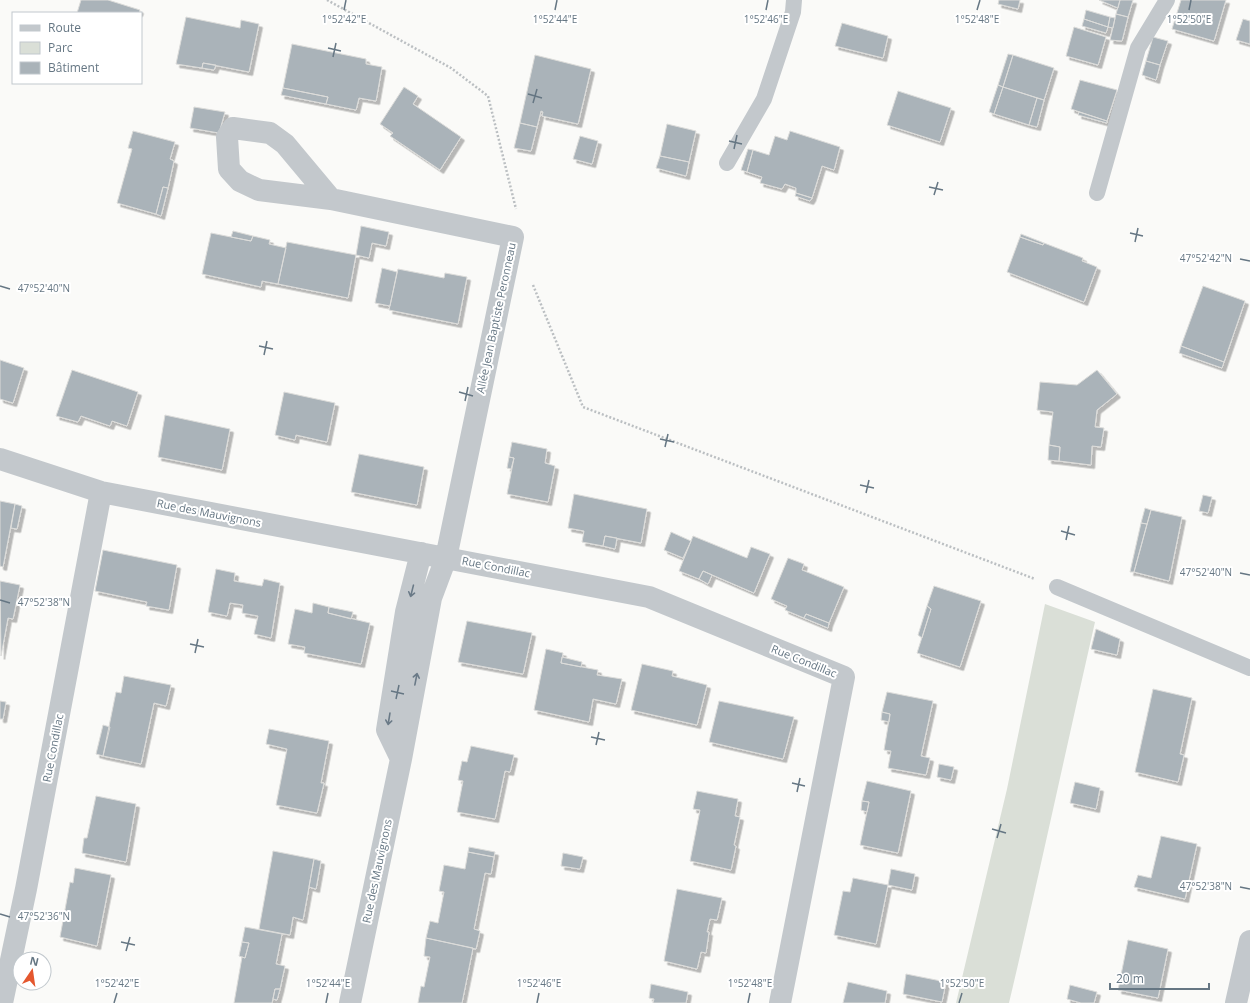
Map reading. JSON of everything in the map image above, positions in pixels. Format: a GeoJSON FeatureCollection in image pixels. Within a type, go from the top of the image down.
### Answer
{"type":"FeatureCollection","features":[{"type":"Feature","properties":{"kind":"street","name":"Allée Jean Baptiste Peronneau"},"geometry":{"type":"LineString","coordinates":[[331,199],[285,144],[270,133],[234,128],[227,137],[229,169],[240,181],[260,190],[331,199],[513,238],[446,558]]}},
{"type":"Feature","properties":{"kind":"street","name":"Rue des Mauvignons"},"geometry":{"type":"LineString","coordinates":[[0,459],[101,492],[446,558],[431,598],[401,759],[351,994],[342,1003]]}},
{"type":"Feature","properties":{"kind":"street","name":"Rue Condillac"},"geometry":{"type":"LineString","coordinates":[[2,1003],[26,889],[101,492]]}},
{"type":"Feature","properties":{"kind":"street"},"geometry":{"type":"LineString","coordinates":[[401,759],[387,730],[406,612],[421,553]]}},
{"type":"Feature","properties":{"kind":"street","name":"Rue Condillac"},"geometry":{"type":"LineString","coordinates":[[446,558],[649,597],[844,677],[780,1003]]}},
{"type":"Feature","properties":{"kind":"street"},"geometry":{"type":"LineString","coordinates":[[1236,1003],[1250,941]]}},
{"type":"Feature","properties":{"kind":"lane"},"geometry":{"type":"LineString","coordinates":[[727,163],[764,99],[793,12],[794,0]]}},
{"type":"Feature","properties":{"kind":"lane"},"geometry":{"type":"LineString","coordinates":[[1098,193],[1138,48],[1167,0]]}},
{"type":"Feature","properties":{"kind":"lane"},"geometry":{"type":"LineString","coordinates":[[1056,587],[1250,668]]}},
{"type":"Feature","properties":{"kind":"path"},"geometry":{"type":"LineString","coordinates":[[327,0],[451,68],[488,96],[517,214],[513,238]]}},
{"type":"Feature","properties":{"kind":"path"},"geometry":{"type":"LineString","coordinates":[[531,282],[583,407],[1056,587]]}},
{"type":"Feature","properties":{"kind":"green space"},"geometry":{"type":"Polygon","coordinates":[[[1045,604],[1095,622],[1009,1003],[956,1003],[1007,789],[1045,604]]]}},
{"type":"Feature","properties":{"kind":"building"},"geometry":{"type":"Polygon","coordinates":[[[81,0],[108,0],[140,10],[139,12],[77,12],[81,0]]]}},
{"type":"Feature","properties":{"kind":"building"},"geometry":{"type":"Polygon","coordinates":[[[999,0],[1020,0],[1018,9],[998,4],[999,0]]]}},
{"type":"Feature","properties":{"kind":"building"},"geometry":{"type":"Polygon","coordinates":[[[1099,0],[1120,0],[1118,8],[1099,0]]]}},
{"type":"Feature","properties":{"kind":"building"},"geometry":{"type":"Polygon","coordinates":[[[1120,0],[1133,0],[1128,17],[1116,14],[1120,0]]]}},
{"type":"Feature","properties":{"kind":"building"},"geometry":{"type":"Polygon","coordinates":[[[1181,0],[1226,0],[1214,41],[1172,29],[1181,0]]]}},
{"type":"Feature","properties":{"kind":"building"},"geometry":{"type":"Polygon","coordinates":[[[1086,10],[1110,17],[1108,27],[1084,19],[1086,10]]]}},
{"type":"Feature","properties":{"kind":"building"},"geometry":{"type":"Polygon","coordinates":[[[1116,14],[1128,17],[1122,41],[1110,40],[1116,14]]]}},
{"type":"Feature","properties":{"kind":"building"},"geometry":{"type":"Polygon","coordinates":[[[186,17],[240,28],[241,20],[259,24],[249,72],[203,63],[202,68],[176,64],[186,17]]]}},
{"type":"Feature","properties":{"kind":"building"},"geometry":{"type":"Polygon","coordinates":[[[1110,17],[1115,18],[1113,28],[1108,27],[1110,17]]]}},
{"type":"Feature","properties":{"kind":"building"},"geometry":{"type":"Polygon","coordinates":[[[1084,19],[1108,27],[1106,33],[1082,26],[1084,19]]]}},
{"type":"Feature","properties":{"kind":"building"},"geometry":{"type":"Polygon","coordinates":[[[1243,19],[1250,21],[1250,44],[1236,40],[1243,19]]]}},
{"type":"Feature","properties":{"kind":"building"},"geometry":{"type":"Polygon","coordinates":[[[842,23],[888,36],[883,58],[835,46],[842,23]]]}},
{"type":"Feature","properties":{"kind":"building"},"geometry":{"type":"Polygon","coordinates":[[[1074,27],[1106,37],[1098,65],[1066,56],[1074,27]]]}},
{"type":"Feature","properties":{"kind":"building"},"geometry":{"type":"Polygon","coordinates":[[[1153,37],[1168,41],[1160,65],[1146,61],[1153,37]]]}},
{"type":"Feature","properties":{"kind":"building"},"geometry":{"type":"Polygon","coordinates":[[[292,44],[366,59],[366,64],[382,67],[376,101],[359,98],[356,110],[326,104],[328,97],[283,88],[292,44]]]}},
{"type":"Feature","properties":{"kind":"building"},"geometry":{"type":"Polygon","coordinates":[[[1008,54],[1013,55],[1003,87],[998,85],[1008,54]]]}},
{"type":"Feature","properties":{"kind":"building"},"geometry":{"type":"Polygon","coordinates":[[[535,55],[591,69],[578,124],[542,116],[543,112],[541,111],[537,127],[520,123],[535,55]]]}},
{"type":"Feature","properties":{"kind":"building"},"geometry":{"type":"Polygon","coordinates":[[[1013,55],[1054,68],[1044,100],[1003,87],[1013,55]]]}},
{"type":"Feature","properties":{"kind":"building"},"geometry":{"type":"Polygon","coordinates":[[[1146,61],[1160,65],[1156,80],[1142,75],[1146,61]]]}},
{"type":"Feature","properties":{"kind":"building"},"geometry":{"type":"Polygon","coordinates":[[[203,63],[216,65],[214,70],[202,68],[203,63]]]}},
{"type":"Feature","properties":{"kind":"building"},"geometry":{"type":"Polygon","coordinates":[[[1080,80],[1117,90],[1107,121],[1071,109],[1080,80]]]}},
{"type":"Feature","properties":{"kind":"building"},"geometry":{"type":"Polygon","coordinates":[[[998,85],[1003,87],[994,114],[989,112],[998,85]]]}},
{"type":"Feature","properties":{"kind":"building"},"geometry":{"type":"Polygon","coordinates":[[[404,87],[418,96],[413,104],[461,137],[440,170],[390,136],[393,133],[380,124],[404,87]]]}},
{"type":"Feature","properties":{"kind":"building"},"geometry":{"type":"Polygon","coordinates":[[[1003,87],[1037,98],[1029,125],[994,114],[1003,87]]]}},
{"type":"Feature","properties":{"kind":"building"},"geometry":{"type":"Polygon","coordinates":[[[283,88],[328,97],[326,104],[281,95],[283,88]]]}},
{"type":"Feature","properties":{"kind":"building"},"geometry":{"type":"Polygon","coordinates":[[[898,91],[951,108],[940,142],[887,125],[898,91]]]}},
{"type":"Feature","properties":{"kind":"building"},"geometry":{"type":"Polygon","coordinates":[[[1037,98],[1044,100],[1037,127],[1029,125],[1037,98]]]}},
{"type":"Feature","properties":{"kind":"building"},"geometry":{"type":"Polygon","coordinates":[[[194,107],[225,112],[219,133],[190,128],[194,107]]]}},
{"type":"Feature","properties":{"kind":"building"},"geometry":{"type":"Polygon","coordinates":[[[1079,112],[1107,121],[1107,123],[1078,115],[1079,112]]]}},
{"type":"Feature","properties":{"kind":"building"},"geometry":{"type":"Polygon","coordinates":[[[520,123],[537,127],[531,151],[514,148],[520,123]]]}},
{"type":"Feature","properties":{"kind":"building"},"geometry":{"type":"Polygon","coordinates":[[[667,124],[696,131],[689,162],[660,156],[667,124]]]}},
{"type":"Feature","properties":{"kind":"building"},"geometry":{"type":"Polygon","coordinates":[[[133,131],[175,142],[170,159],[174,161],[168,188],[163,187],[156,214],[117,203],[132,149],[128,148],[133,131]]]}},
{"type":"Feature","properties":{"kind":"building"},"geometry":{"type":"Polygon","coordinates":[[[790,131],[840,147],[834,170],[822,166],[812,198],[796,193],[796,188],[785,184],[782,189],[760,183],[762,177],[747,172],[753,150],[769,155],[775,136],[787,140],[790,131]]]}},
{"type":"Feature","properties":{"kind":"building"},"geometry":{"type":"Polygon","coordinates":[[[580,136],[598,141],[592,164],[573,159],[580,136]]]}},
{"type":"Feature","properties":{"kind":"building"},"geometry":{"type":"Polygon","coordinates":[[[748,149],[753,150],[747,172],[741,170],[748,149]]]}},
{"type":"Feature","properties":{"kind":"building"},"geometry":{"type":"Polygon","coordinates":[[[660,156],[689,162],[686,176],[656,168],[660,156]]]}},
{"type":"Feature","properties":{"kind":"building"},"geometry":{"type":"Polygon","coordinates":[[[163,187],[168,188],[161,216],[156,214],[163,187]]]}},
{"type":"Feature","properties":{"kind":"building"},"geometry":{"type":"Polygon","coordinates":[[[796,193],[812,198],[810,201],[795,196],[796,193]]]}},
{"type":"Feature","properties":{"kind":"building"},"geometry":{"type":"Polygon","coordinates":[[[361,226],[389,232],[386,246],[372,243],[369,258],[356,255],[361,226]]]}},
{"type":"Feature","properties":{"kind":"building"},"geometry":{"type":"Polygon","coordinates":[[[233,231],[253,236],[251,241],[231,237],[233,231]]]}},
{"type":"Feature","properties":{"kind":"building"},"geometry":{"type":"Polygon","coordinates":[[[211,233],[251,241],[253,236],[270,240],[269,244],[286,248],[278,284],[262,281],[261,287],[202,274],[211,233]]]}},
{"type":"Feature","properties":{"kind":"building"},"geometry":{"type":"Polygon","coordinates":[[[1021,234],[1044,243],[1043,245],[1020,237],[1021,234]]]}},
{"type":"Feature","properties":{"kind":"building"},"geometry":{"type":"Polygon","coordinates":[[[1020,237],[1043,245],[1044,243],[1083,258],[1082,261],[1097,267],[1084,302],[1007,272],[1020,237]]]}},
{"type":"Feature","properties":{"kind":"building"},"geometry":{"type":"Polygon","coordinates":[[[287,242],[356,255],[348,298],[278,284],[287,242]]]}},
{"type":"Feature","properties":{"kind":"building"},"geometry":{"type":"Polygon","coordinates":[[[382,268],[397,272],[390,306],[375,303],[382,268]]]}},
{"type":"Feature","properties":{"kind":"building"},"geometry":{"type":"Polygon","coordinates":[[[398,269],[444,278],[445,273],[467,277],[458,324],[389,310],[398,269]]]}},
{"type":"Feature","properties":{"kind":"building"},"geometry":{"type":"Polygon","coordinates":[[[1203,286],[1245,301],[1224,362],[1181,346],[1203,286]]]}},
{"type":"Feature","properties":{"kind":"building"},"geometry":{"type":"Polygon","coordinates":[[[1181,346],[1224,362],[1222,368],[1179,353],[1181,346]]]}},
{"type":"Feature","properties":{"kind":"building"},"geometry":{"type":"Polygon","coordinates":[[[0,360],[24,368],[13,403],[0,399],[0,360]]]}},
{"type":"Feature","properties":{"kind":"building"},"geometry":{"type":"Polygon","coordinates":[[[72,370],[138,392],[127,426],[112,421],[110,426],[81,416],[78,422],[56,416],[72,370]]]}},
{"type":"Feature","properties":{"kind":"building"},"geometry":{"type":"Polygon","coordinates":[[[1097,370],[1117,394],[1097,410],[1095,427],[1104,428],[1101,447],[1092,446],[1091,465],[1059,461],[1060,447],[1049,445],[1053,412],[1037,410],[1040,382],[1077,385],[1097,370]]]}},
{"type":"Feature","properties":{"kind":"building"},"geometry":{"type":"Polygon","coordinates":[[[284,392],[335,403],[327,442],[296,435],[295,440],[275,435],[284,392]]]}},
{"type":"Feature","properties":{"kind":"building"},"geometry":{"type":"Polygon","coordinates":[[[165,415],[230,429],[222,470],[158,457],[165,415]]]}},
{"type":"Feature","properties":{"kind":"building"},"geometry":{"type":"Polygon","coordinates":[[[512,442],[547,449],[545,463],[555,466],[548,502],[507,494],[514,458],[509,457],[512,442]]]}},
{"type":"Feature","properties":{"kind":"building"},"geometry":{"type":"Polygon","coordinates":[[[1049,445],[1060,447],[1059,461],[1048,460],[1049,445]]]}},
{"type":"Feature","properties":{"kind":"building"},"geometry":{"type":"Polygon","coordinates":[[[359,454],[424,467],[417,505],[351,492],[359,454]]]}},
{"type":"Feature","properties":{"kind":"building"},"geometry":{"type":"Polygon","coordinates":[[[509,457],[514,458],[511,469],[507,468],[509,457]]]}},
{"type":"Feature","properties":{"kind":"building"},"geometry":{"type":"Polygon","coordinates":[[[574,494],[647,509],[641,543],[605,536],[603,546],[582,542],[584,531],[568,528],[574,494]]]}},
{"type":"Feature","properties":{"kind":"building"},"geometry":{"type":"Polygon","coordinates":[[[1203,495],[1212,497],[1208,513],[1199,511],[1203,495]]]}},
{"type":"Feature","properties":{"kind":"building"},"geometry":{"type":"Polygon","coordinates":[[[0,501],[15,504],[3,567],[0,566],[0,501]]]}},
{"type":"Feature","properties":{"kind":"building"},"geometry":{"type":"Polygon","coordinates":[[[15,504],[22,506],[17,529],[11,528],[15,504]]]}},
{"type":"Feature","properties":{"kind":"building"},"geometry":{"type":"Polygon","coordinates":[[[1145,508],[1151,510],[1147,524],[1141,523],[1145,508]]]}},
{"type":"Feature","properties":{"kind":"building"},"geometry":{"type":"Polygon","coordinates":[[[1151,510],[1182,517],[1169,581],[1134,572],[1151,510]]]}},
{"type":"Feature","properties":{"kind":"building"},"geometry":{"type":"Polygon","coordinates":[[[1141,523],[1147,524],[1134,572],[1130,572],[1141,523]]]}},
{"type":"Feature","properties":{"kind":"building"},"geometry":{"type":"Polygon","coordinates":[[[671,532],[691,541],[683,558],[664,550],[671,532]]]}},
{"type":"Feature","properties":{"kind":"building"},"geometry":{"type":"Polygon","coordinates":[[[605,536],[617,538],[615,549],[603,546],[605,536]]]}},
{"type":"Feature","properties":{"kind":"building"},"geometry":{"type":"Polygon","coordinates":[[[693,536],[747,558],[751,547],[770,554],[754,593],[703,571],[699,579],[679,571],[693,536]]]}},
{"type":"Feature","properties":{"kind":"building"},"geometry":{"type":"Polygon","coordinates":[[[103,550],[177,565],[169,610],[146,606],[147,602],[95,591],[103,550]]]}},
{"type":"Feature","properties":{"kind":"building"},"geometry":{"type":"Polygon","coordinates":[[[788,558],[804,564],[802,570],[844,587],[829,623],[806,614],[804,618],[785,610],[787,606],[771,599],[788,558]]]}},
{"type":"Feature","properties":{"kind":"building"},"geometry":{"type":"Polygon","coordinates":[[[216,569],[235,573],[234,581],[262,586],[264,579],[280,583],[271,638],[254,634],[258,616],[242,613],[243,605],[230,603],[227,616],[208,612],[216,569]]]}},
{"type":"Feature","properties":{"kind":"building"},"geometry":{"type":"Polygon","coordinates":[[[703,571],[712,575],[708,584],[699,579],[703,571]]]}},
{"type":"Feature","properties":{"kind":"building"},"geometry":{"type":"Polygon","coordinates":[[[0,581],[20,585],[13,619],[8,618],[1,656],[0,581]]]}},
{"type":"Feature","properties":{"kind":"building"},"geometry":{"type":"Polygon","coordinates":[[[934,586],[981,601],[960,667],[917,653],[931,609],[927,606],[934,586]]]}},
{"type":"Feature","properties":{"kind":"building"},"geometry":{"type":"Polygon","coordinates":[[[313,603],[329,607],[328,613],[370,623],[361,664],[304,653],[305,647],[288,644],[295,609],[312,613],[313,603]]]}},
{"type":"Feature","properties":{"kind":"building"},"geometry":{"type":"Polygon","coordinates":[[[927,606],[931,609],[922,638],[918,635],[927,606]]]}},
{"type":"Feature","properties":{"kind":"building"},"geometry":{"type":"Polygon","coordinates":[[[329,607],[353,612],[351,619],[328,613],[329,607]]]}},
{"type":"Feature","properties":{"kind":"building"},"geometry":{"type":"Polygon","coordinates":[[[806,614],[829,623],[828,628],[804,618],[806,614]]]}},
{"type":"Feature","properties":{"kind":"building"},"geometry":{"type":"Polygon","coordinates":[[[467,621],[532,633],[523,674],[458,662],[467,621]]]}},
{"type":"Feature","properties":{"kind":"building"},"geometry":{"type":"Polygon","coordinates":[[[1096,629],[1120,639],[1117,655],[1091,649],[1096,629]]]}},
{"type":"Feature","properties":{"kind":"building"},"geometry":{"type":"Polygon","coordinates":[[[546,649],[563,653],[561,663],[598,670],[597,675],[622,679],[616,704],[593,699],[589,722],[534,710],[546,649]]]}},
{"type":"Feature","properties":{"kind":"building"},"geometry":{"type":"Polygon","coordinates":[[[562,657],[582,662],[581,667],[561,663],[562,657]]]}},
{"type":"Feature","properties":{"kind":"building"},"geometry":{"type":"Polygon","coordinates":[[[642,664],[673,671],[672,676],[707,685],[697,725],[631,710],[642,664]]]}},
{"type":"Feature","properties":{"kind":"building"},"geometry":{"type":"Polygon","coordinates":[[[124,676],[171,685],[166,706],[154,703],[141,764],[103,756],[116,692],[121,693],[124,676]]]}},
{"type":"Feature","properties":{"kind":"building"},"geometry":{"type":"Polygon","coordinates":[[[1153,689],[1192,698],[1180,754],[1184,755],[1178,782],[1135,772],[1153,689]]]}},
{"type":"Feature","properties":{"kind":"building"},"geometry":{"type":"Polygon","coordinates":[[[887,692],[933,701],[921,756],[930,758],[926,775],[888,768],[891,751],[884,750],[890,714],[882,712],[887,692]]]}},
{"type":"Feature","properties":{"kind":"building"},"geometry":{"type":"Polygon","coordinates":[[[0,701],[6,702],[3,719],[0,719],[0,701]]]}},
{"type":"Feature","properties":{"kind":"building"},"geometry":{"type":"Polygon","coordinates":[[[719,701],[794,717],[783,759],[709,742],[719,701]]]}},
{"type":"Feature","properties":{"kind":"building"},"geometry":{"type":"Polygon","coordinates":[[[882,712],[890,714],[889,722],[881,720],[882,712]]]}},
{"type":"Feature","properties":{"kind":"building"},"geometry":{"type":"Polygon","coordinates":[[[103,725],[110,727],[103,756],[96,754],[103,725]]]}},
{"type":"Feature","properties":{"kind":"building"},"geometry":{"type":"Polygon","coordinates":[[[269,729],[329,741],[321,783],[324,783],[317,813],[276,805],[287,749],[266,744],[269,729]]]}},
{"type":"Feature","properties":{"kind":"building"},"geometry":{"type":"Polygon","coordinates":[[[471,746],[514,755],[510,772],[505,771],[495,819],[457,812],[463,781],[458,780],[462,761],[467,762],[471,746]]]}},
{"type":"Feature","properties":{"kind":"building"},"geometry":{"type":"Polygon","coordinates":[[[939,764],[954,767],[951,780],[937,777],[939,764]]]}},
{"type":"Feature","properties":{"kind":"building"},"geometry":{"type":"Polygon","coordinates":[[[867,781],[911,791],[898,853],[860,845],[869,802],[862,801],[867,781]]]}},
{"type":"Feature","properties":{"kind":"building"},"geometry":{"type":"Polygon","coordinates":[[[1075,782],[1100,788],[1096,809],[1070,803],[1075,782]]]}},
{"type":"Feature","properties":{"kind":"building"},"geometry":{"type":"Polygon","coordinates":[[[697,791],[738,799],[735,816],[740,817],[734,845],[736,846],[731,870],[690,861],[700,810],[693,809],[697,791]]]}},
{"type":"Feature","properties":{"kind":"building"},"geometry":{"type":"Polygon","coordinates":[[[96,796],[136,804],[126,862],[82,853],[84,838],[87,838],[96,796]]]}},
{"type":"Feature","properties":{"kind":"building"},"geometry":{"type":"Polygon","coordinates":[[[862,801],[869,802],[867,812],[861,810],[862,801]]]}},
{"type":"Feature","properties":{"kind":"building"},"geometry":{"type":"Polygon","coordinates":[[[1161,836],[1197,844],[1185,899],[1134,887],[1138,875],[1151,878],[1161,836]]]}},
{"type":"Feature","properties":{"kind":"building"},"geometry":{"type":"Polygon","coordinates":[[[469,847],[495,852],[494,857],[468,852],[469,847]]]}},
{"type":"Feature","properties":{"kind":"building"},"geometry":{"type":"Polygon","coordinates":[[[273,851],[314,859],[303,920],[293,917],[290,935],[259,929],[273,851]]]}},
{"type":"Feature","properties":{"kind":"building"},"geometry":{"type":"Polygon","coordinates":[[[468,852],[494,857],[491,874],[485,873],[474,929],[480,931],[476,949],[426,938],[430,921],[438,923],[444,892],[439,891],[444,865],[465,869],[468,852]]]}},
{"type":"Feature","properties":{"kind":"building"},"geometry":{"type":"Polygon","coordinates":[[[563,853],[583,857],[580,869],[561,866],[563,853]]]}},
{"type":"Feature","properties":{"kind":"building"},"geometry":{"type":"Polygon","coordinates":[[[314,859],[321,861],[316,889],[309,887],[314,859]]]}},
{"type":"Feature","properties":{"kind":"building"},"geometry":{"type":"Polygon","coordinates":[[[75,868],[111,875],[97,946],[60,937],[70,882],[73,883],[75,868]]]}},
{"type":"Feature","properties":{"kind":"building"},"geometry":{"type":"Polygon","coordinates":[[[891,869],[915,874],[912,890],[888,885],[891,869]]]}},
{"type":"Feature","properties":{"kind":"building"},"geometry":{"type":"Polygon","coordinates":[[[853,878],[888,885],[876,944],[834,935],[843,891],[850,892],[853,878]]]}},
{"type":"Feature","properties":{"kind":"building"},"geometry":{"type":"Polygon","coordinates":[[[677,889],[722,898],[717,920],[710,919],[707,932],[709,932],[706,953],[701,952],[697,969],[664,961],[677,889]]]}},
{"type":"Feature","properties":{"kind":"building"},"geometry":{"type":"Polygon","coordinates":[[[245,927],[282,934],[276,964],[285,966],[280,989],[275,989],[272,1003],[234,1003],[242,957],[245,958],[249,943],[242,942],[245,927]]]}},
{"type":"Feature","properties":{"kind":"building"},"geometry":{"type":"Polygon","coordinates":[[[426,938],[473,948],[462,1003],[418,1003],[421,986],[424,987],[430,957],[424,956],[426,938]]]}},
{"type":"Feature","properties":{"kind":"building"},"geometry":{"type":"Polygon","coordinates":[[[1128,940],[1168,949],[1158,998],[1118,990],[1128,940]]]}},
{"type":"Feature","properties":{"kind":"building"},"geometry":{"type":"Polygon","coordinates":[[[242,942],[249,943],[245,958],[239,956],[242,942]]]}},
{"type":"Feature","properties":{"kind":"building"},"geometry":{"type":"Polygon","coordinates":[[[906,974],[946,982],[942,1002],[903,994],[906,974]]]}},
{"type":"Feature","properties":{"kind":"building"},"geometry":{"type":"Polygon","coordinates":[[[848,982],[887,991],[885,1003],[843,1003],[848,982]]]}},
{"type":"Feature","properties":{"kind":"building"},"geometry":{"type":"Polygon","coordinates":[[[651,984],[688,992],[686,1003],[653,1003],[654,999],[649,998],[651,984]]]}},
{"type":"Feature","properties":{"kind":"building"},"geometry":{"type":"Polygon","coordinates":[[[1070,985],[1097,992],[1094,1003],[1081,1003],[1067,999],[1070,985]]]}},
{"type":"Feature","properties":{"kind":"building"},"geometry":{"type":"Polygon","coordinates":[[[275,989],[280,989],[277,1000],[273,999],[275,989]]]}}]}
